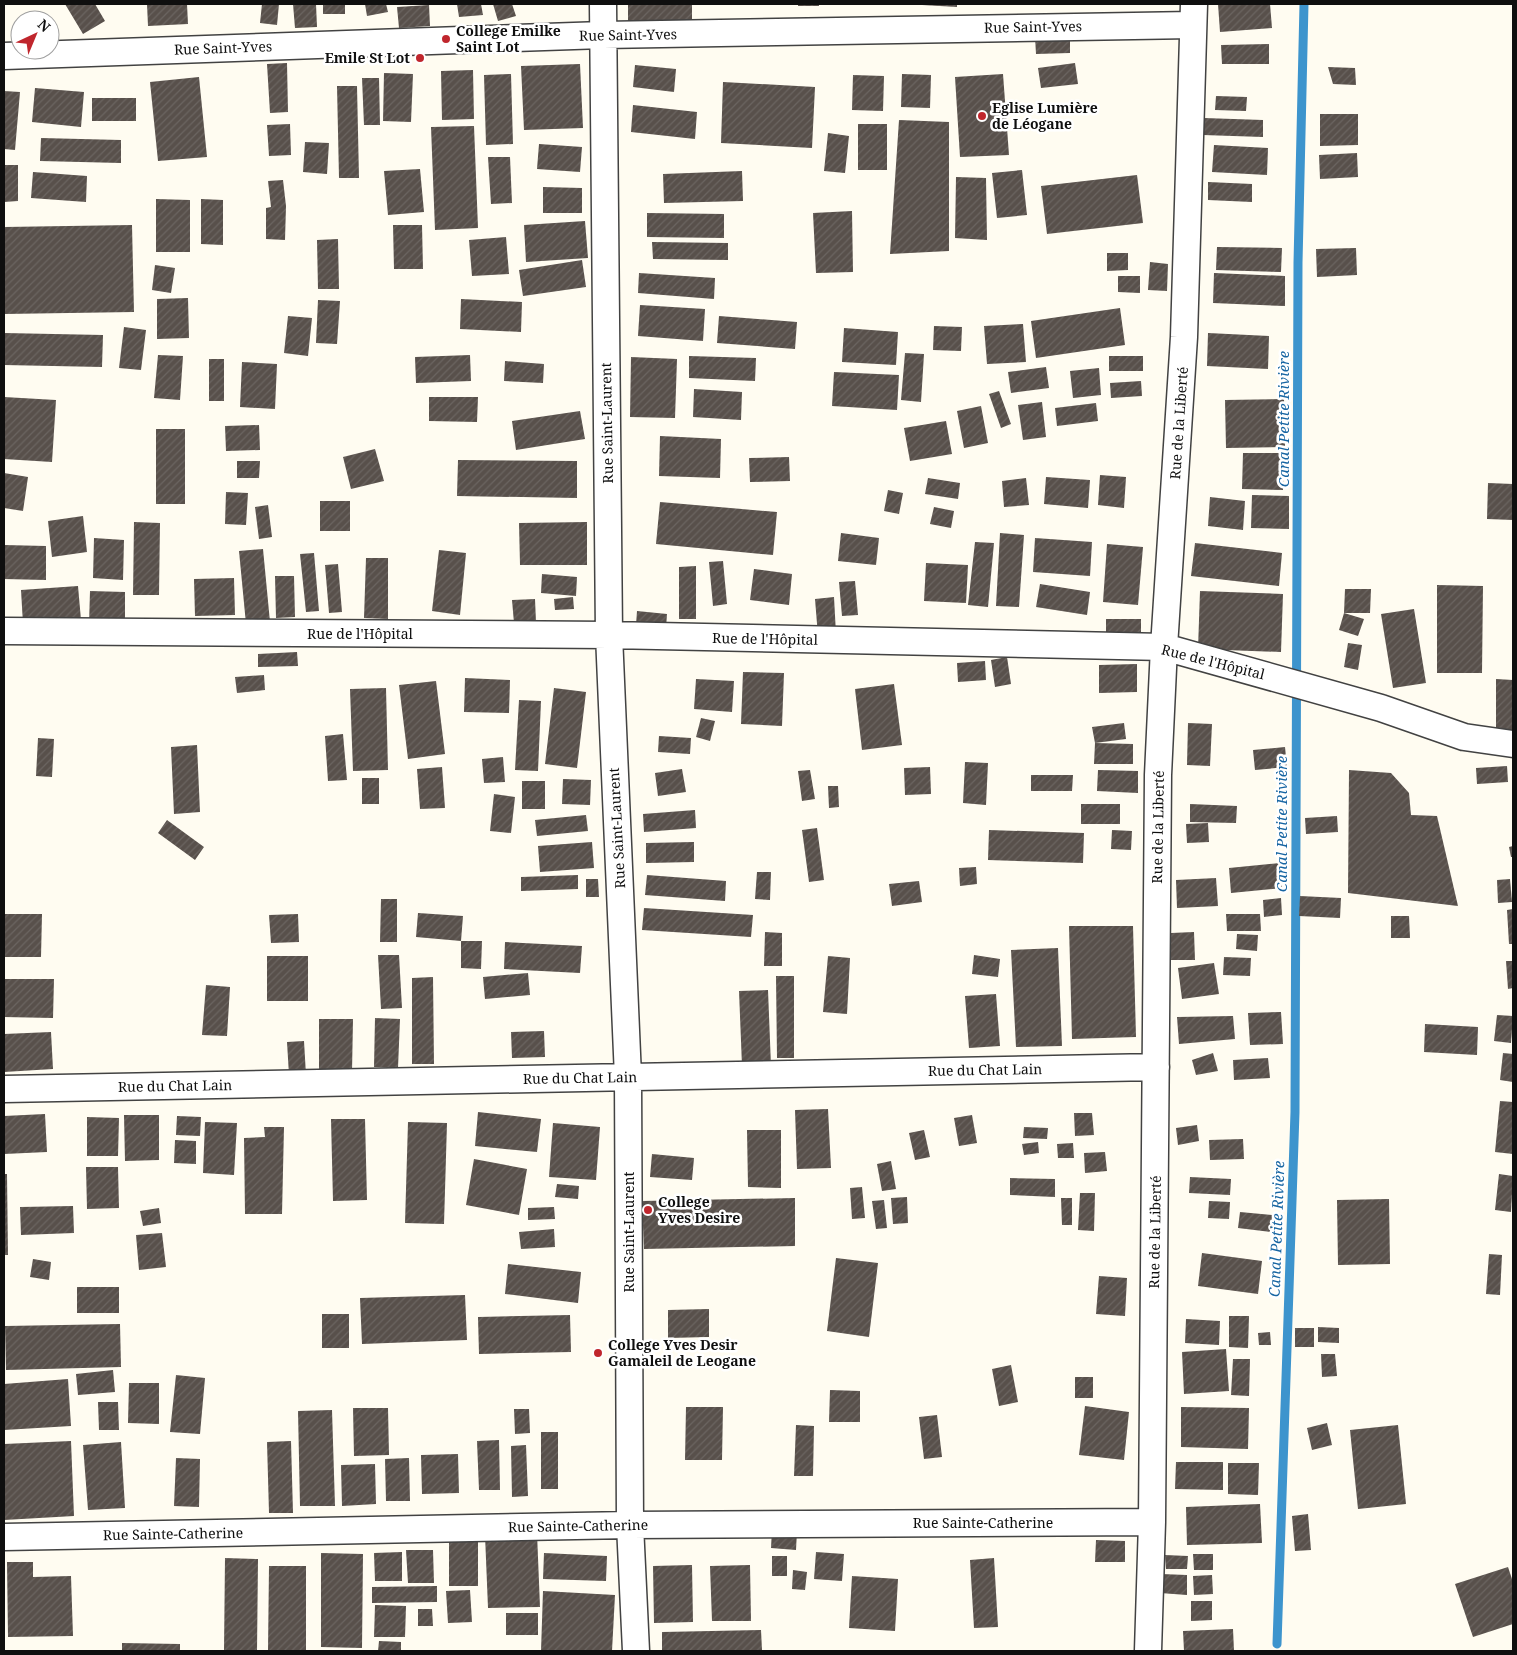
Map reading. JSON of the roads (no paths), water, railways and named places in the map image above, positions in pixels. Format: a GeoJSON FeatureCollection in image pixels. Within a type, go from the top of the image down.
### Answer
{"type":"FeatureCollection","features":[{"type":"Feature","properties":{"kind":"street","name":"Rue Saint-Laurent"},"geometry":{"type":"LineString","coordinates":[[603,4],[608,635],[628,1077],[630,1525],[636,1651]]}},
{"type":"Feature","properties":{"kind":"street","name":"Rue Saint-Yves"},"geometry":{"type":"LineString","coordinates":[[4,56],[1193,14]]}},
{"type":"Feature","properties":{"kind":"street","name":"Rue de la Liberté"},"geometry":{"type":"LineString","coordinates":[[1148,1651],[1152,1522],[1158,793],[1164,647],[1184,337],[1193,14]]}},
{"type":"Feature","properties":{"kind":"street","name":"Rue de l'Hôpital"},"geometry":{"type":"LineString","coordinates":[[4,631],[608,635],[1164,647],[1381,708],[1464,737],[1513,744]]}},
{"type":"Feature","properties":{"kind":"street","name":"Rue du Chat Lain"},"geometry":{"type":"LineString","coordinates":[[4,1089],[1156,1067]]}},
{"type":"Feature","properties":{"kind":"street","name":"Rue Sainte-Catherine"},"geometry":{"type":"LineString","coordinates":[[4,1537],[630,1525],[1152,1522]]}},
{"type":"Feature","properties":{"kind":"waterway","name":"Canal Petite Rivière"},"geometry":{"type":"LineString","coordinates":[[1277,1644],[1295,1112],[1298,263],[1304,4]]}},
{"type":"Feature","properties":{"kind":"place","name":"College Emilke Saint Lot"},"geometry":{"type":"Point","coordinates":[446,39]}},
{"type":"Feature","properties":{"kind":"place","name":"Emile St Lot"},"geometry":{"type":"Point","coordinates":[420,58]}},
{"type":"Feature","properties":{"kind":"place","name":"Eglise Lumière de Léogane"},"geometry":{"type":"Point","coordinates":[982,116]}},
{"type":"Feature","properties":{"kind":"place","name":"College Yves Desire"},"geometry":{"type":"Point","coordinates":[648,1210]}},
{"type":"Feature","properties":{"kind":"place","name":"College Yves Desir Gamaleil de Leogane"},"geometry":{"type":"Point","coordinates":[598,1353]}}]}
